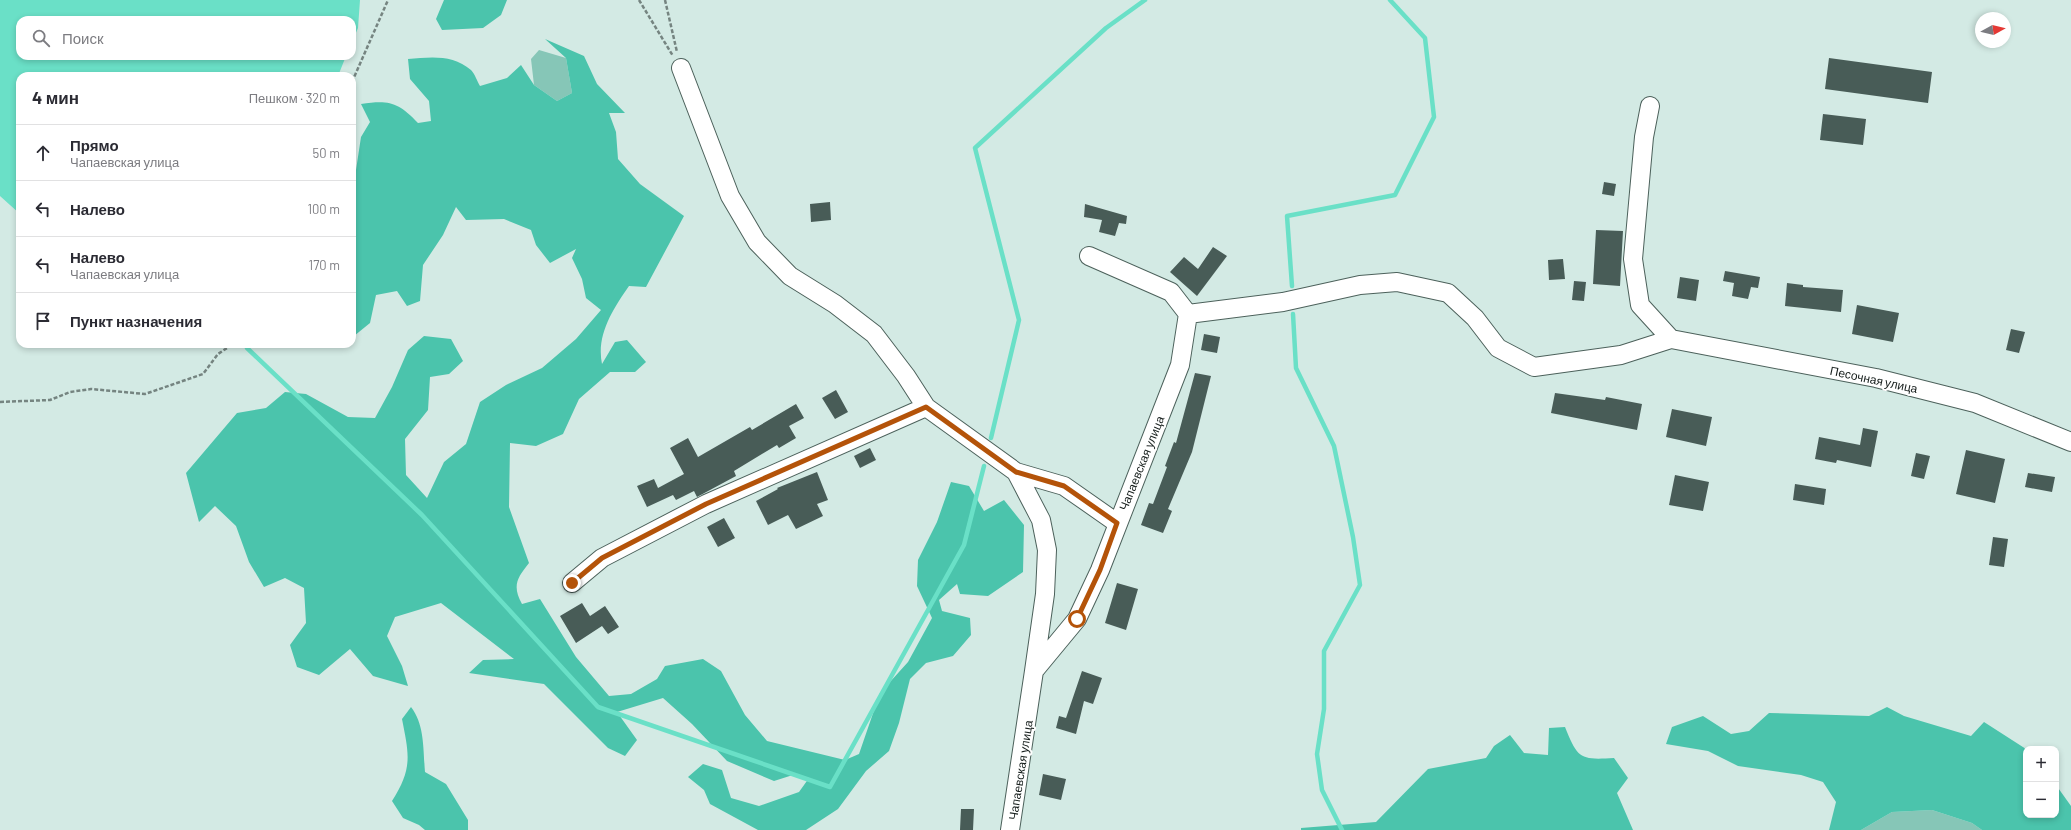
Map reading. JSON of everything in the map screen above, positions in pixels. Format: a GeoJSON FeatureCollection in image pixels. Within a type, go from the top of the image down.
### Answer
{"type":"FeatureCollection","features":[{"type":"Feature","properties":{"kind":"street"},"geometry":{"type":"LineString","coordinates":[[681,68],[730,196],[757,242],[790,276],[836,304],[874,334],[906,376],[926,407],[1016,472],[1064,486],[1117,523]]}},
{"type":"Feature","properties":{"kind":"street"},"geometry":{"type":"LineString","coordinates":[[1089,256],[1171,292],[1188,314],[1283,302],[1360,285],[1397,282],[1448,294],[1475,318],[1498,348],[1534,368],[1621,355],[1671,340],[1640,305],[1632,259],[1644,136],[1650,106]]}},
{"type":"Feature","properties":{"kind":"street","name":"Чапаевская улица"},"geometry":{"type":"LineString","coordinates":[[1010,830],[1034,671],[1077,619],[1100,570],[1117,523],[1180,365],[1188,314]]}},
{"type":"Feature","properties":{"kind":"street","name":"Песочная улица"},"geometry":{"type":"LineString","coordinates":[[1671,340],[1884,380],[1975,403],[2071,442]]}},
{"type":"Feature","properties":{"kind":"street"},"geometry":{"type":"LineString","coordinates":[[572,583],[602,558],[706,504],[926,407]]}},
{"type":"Feature","properties":{"kind":"street"},"geometry":{"type":"LineString","coordinates":[[1016,472],[1041,520],[1048,550],[1045,594],[1034,671]]}},
{"type":"Feature","properties":{"kind":"path"},"geometry":{"type":"LineString","coordinates":[[356,73],[388,0]]}},
{"type":"Feature","properties":{"kind":"path"},"geometry":{"type":"LineString","coordinates":[[640,0],[681,68]]}},
{"type":"Feature","properties":{"kind":"path"},"geometry":{"type":"LineString","coordinates":[[665,0],[681,68]]}},
{"type":"Feature","properties":{"kind":"path"},"geometry":{"type":"LineString","coordinates":[[0,402],[50,400],[70,392],[91,389],[145,394],[203,374],[218,354],[227,348]]}},
{"type":"Feature","properties":{"kind":"shaded area"},"geometry":{"type":"Polygon","coordinates":[[[0,0],[360,0],[358,28],[356,33],[356,16],[16,16],[16,60],[344,60],[340,72],[16,72],[16,210],[0,196],[0,0]]]}},
{"type":"Feature","properties":{"kind":"shaded area"},"geometry":{"type":"Polygon","coordinates":[[[444,0],[507,0],[501,15],[483,28],[442,30],[436,19],[444,0]]]}},
{"type":"Feature","properties":{"kind":"shaded area"},"geometry":{"type":"Polygon","coordinates":[[[545,39],[584,56],[597,84],[625,113],[609,113],[616,132],[618,159],[640,184],[684,216],[646,287],[629,286],[617,304],[607,323],[601,343],[602,364],[615,342],[627,340],[646,362],[635,372],[610,372],[579,399],[563,434],[536,446],[510,443],[509,507],[529,563],[521,573],[517,582],[517,592],[519,598],[522,604],[540,599],[576,657],[609,696],[631,694],[657,679],[665,666],[703,659],[721,671],[745,715],[767,741],[845,760],[859,754],[880,693],[908,662],[932,618],[917,586],[918,560],[937,522],[951,482],[969,486],[984,511],[1004,500],[1024,525],[1023,572],[988,596],[960,594],[957,584],[939,600],[942,611],[970,618],[971,635],[953,656],[926,663],[910,679],[899,723],[889,751],[866,771],[838,809],[806,830],[758,830],[710,804],[704,790],[688,777],[703,764],[722,770],[731,798],[759,806],[799,792],[809,778],[796,774],[774,781],[727,761],[692,724],[663,698],[617,712],[637,740],[625,756],[608,748],[544,684],[469,673],[483,660],[514,659],[441,603],[395,617],[387,636],[402,666],[408,686],[373,676],[350,649],[319,675],[297,667],[290,645],[306,623],[304,588],[285,578],[264,587],[249,562],[236,526],[215,506],[199,522],[186,473],[237,413],[266,408],[285,392],[306,394],[348,417],[375,418],[392,387],[408,350],[424,336],[451,339],[463,361],[449,374],[430,377],[428,410],[405,439],[406,475],[427,498],[444,462],[466,444],[480,402],[506,385],[542,368],[576,339],[601,310],[586,298],[582,279],[572,258],[576,249],[550,263],[536,245],[531,230],[504,219],[466,220],[456,207],[443,235],[423,265],[420,301],[407,306],[397,291],[376,295],[370,323],[356,334],[356,170],[361,137],[370,122],[361,104],[379,102],[392,104],[405,111],[418,123],[431,121],[429,101],[410,79],[408,59],[433,57],[457,61],[464,65],[471,70],[480,86],[507,78],[521,65],[534,85],[557,101],[572,93],[566,58],[545,39]]]}},
{"type":"Feature","properties":{"kind":"shaded area"},"geometry":{"type":"Polygon","coordinates":[[[539,50],[566,58],[572,93],[557,101],[534,85],[531,59],[539,50]]]}},
{"type":"Feature","properties":{"kind":"shaded area"},"geometry":{"type":"Polygon","coordinates":[[[411,707],[416,714],[421,730],[425,772],[446,784],[468,820],[468,830],[425,830],[419,825],[403,818],[392,801],[403,779],[408,761],[402,719],[411,707]]]}},
{"type":"Feature","properties":{"kind":"shaded area"},"geometry":{"type":"Polygon","coordinates":[[[1887,707],[1904,716],[1971,736],[1984,722],[2023,747],[2023,818],[2059,818],[2059,789],[2071,806],[2071,830],[1982,830],[1972,823],[1932,810],[1892,812],[1861,830],[1829,830],[1836,802],[1823,782],[1801,775],[1738,766],[1708,751],[1666,744],[1672,727],[1703,716],[1731,734],[1749,731],[1769,713],[1869,716],[1887,707]]]}},
{"type":"Feature","properties":{"kind":"shaded area"},"geometry":{"type":"Polygon","coordinates":[[[1565,727],[1573,746],[1577,751],[1587,758],[1614,758],[1628,778],[1617,793],[1633,830],[1301,830],[1301,828],[1376,822],[1428,769],[1486,758],[1494,746],[1510,735],[1524,753],[1548,755],[1549,728],[1565,727]]]}},
{"type":"Feature","properties":{"kind":"shaded area"},"geometry":{"type":"Polygon","coordinates":[[[1932,810],[1972,823],[1982,830],[1861,830],[1892,812],[1932,810]]]}},
{"type":"Feature","properties":{"kind":"building"},"geometry":{"type":"Polygon","coordinates":[[[1829,58],[1932,72],[1928,103],[1825,89],[1829,58]]]}},
{"type":"Feature","properties":{"kind":"building"},"geometry":{"type":"Polygon","coordinates":[[[1823,114],[1866,119],[1863,145],[1820,140],[1823,114]]]}},
{"type":"Feature","properties":{"kind":"building"},"geometry":{"type":"Polygon","coordinates":[[[1604,182],[1616,184],[1614,196],[1602,194],[1604,182]]]}},
{"type":"Feature","properties":{"kind":"building"},"geometry":{"type":"Polygon","coordinates":[[[830,202],[831,220],[811,222],[810,204],[830,202]]]}},
{"type":"Feature","properties":{"kind":"building"},"geometry":{"type":"Polygon","coordinates":[[[1085,204],[1127,216],[1126,224],[1119,223],[1115,236],[1099,232],[1102,220],[1084,217],[1085,204]]]}},
{"type":"Feature","properties":{"kind":"building"},"geometry":{"type":"Polygon","coordinates":[[[1596,230],[1623,231],[1620,286],[1593,284],[1596,230]]]}},
{"type":"Feature","properties":{"kind":"building"},"geometry":{"type":"Polygon","coordinates":[[[1213,247],[1227,256],[1197,296],[1170,272],[1184,257],[1198,269],[1213,247]]]}},
{"type":"Feature","properties":{"kind":"building"},"geometry":{"type":"Polygon","coordinates":[[[1563,259],[1565,279],[1549,280],[1548,260],[1563,259]]]}},
{"type":"Feature","properties":{"kind":"building"},"geometry":{"type":"Polygon","coordinates":[[[1725,271],[1760,277],[1758,288],[1751,287],[1748,299],[1732,296],[1734,283],[1723,281],[1725,271]]]}},
{"type":"Feature","properties":{"kind":"building"},"geometry":{"type":"Polygon","coordinates":[[[1680,277],[1699,280],[1696,301],[1677,298],[1680,277]]]}},
{"type":"Feature","properties":{"kind":"building"},"geometry":{"type":"Polygon","coordinates":[[[1574,281],[1586,282],[1584,301],[1572,300],[1574,281]]]}},
{"type":"Feature","properties":{"kind":"building"},"geometry":{"type":"Polygon","coordinates":[[[1787,283],[1803,285],[1803,287],[1843,290],[1841,312],[1785,306],[1787,283]]]}},
{"type":"Feature","properties":{"kind":"building"},"geometry":{"type":"Polygon","coordinates":[[[1857,305],[1899,313],[1893,342],[1852,334],[1857,305]]]}},
{"type":"Feature","properties":{"kind":"building"},"geometry":{"type":"Polygon","coordinates":[[[2011,329],[2025,332],[2019,353],[2006,350],[2011,329]]]}},
{"type":"Feature","properties":{"kind":"building"},"geometry":{"type":"Polygon","coordinates":[[[1204,334],[1220,337],[1217,353],[1201,350],[1204,334]]]}},
{"type":"Feature","properties":{"kind":"building"},"geometry":{"type":"Polygon","coordinates":[[[1195,373],[1211,376],[1192,452],[1168,509],[1172,511],[1163,533],[1141,525],[1149,503],[1153,504],[1167,467],[1165,466],[1174,442],[1176,443],[1195,373]]]}},
{"type":"Feature","properties":{"kind":"building"},"geometry":{"type":"Polygon","coordinates":[[[836,390],[848,412],[835,419],[822,398],[836,390]]]}},
{"type":"Feature","properties":{"kind":"building"},"geometry":{"type":"Polygon","coordinates":[[[1555,393],[1605,400],[1606,397],[1642,404],[1637,430],[1551,413],[1555,393]]]}},
{"type":"Feature","properties":{"kind":"building"},"geometry":{"type":"Polygon","coordinates":[[[796,404],[804,418],[789,426],[796,438],[779,448],[777,445],[734,471],[736,476],[697,497],[694,491],[676,500],[673,495],[647,507],[637,486],[654,479],[658,488],[684,474],[670,448],[688,438],[698,457],[750,427],[752,430],[796,404]]]}},
{"type":"Feature","properties":{"kind":"building"},"geometry":{"type":"Polygon","coordinates":[[[1672,409],[1712,417],[1706,446],[1666,437],[1672,409]]]}},
{"type":"Feature","properties":{"kind":"building"},"geometry":{"type":"Polygon","coordinates":[[[1863,428],[1878,431],[1871,467],[1837,460],[1836,463],[1815,459],[1819,437],[1860,445],[1863,428]]]}},
{"type":"Feature","properties":{"kind":"building"},"geometry":{"type":"Polygon","coordinates":[[[870,448],[876,460],[860,468],[854,456],[870,448]]]}},
{"type":"Feature","properties":{"kind":"building"},"geometry":{"type":"Polygon","coordinates":[[[1966,450],[2005,459],[1995,503],[1956,494],[1966,450]]]}},
{"type":"Feature","properties":{"kind":"building"},"geometry":{"type":"Polygon","coordinates":[[[1916,453],[1930,456],[1924,479],[1911,476],[1916,453]]]}},
{"type":"Feature","properties":{"kind":"building"},"geometry":{"type":"Polygon","coordinates":[[[817,472],[828,500],[817,504],[823,516],[796,529],[788,515],[768,525],[756,501],[778,489],[777,488],[817,472]]]}},
{"type":"Feature","properties":{"kind":"building"},"geometry":{"type":"Polygon","coordinates":[[[2028,473],[2055,477],[2052,492],[2025,487],[2028,473]]]}},
{"type":"Feature","properties":{"kind":"building"},"geometry":{"type":"Polygon","coordinates":[[[1675,475],[1709,482],[1703,511],[1669,505],[1675,475]]]}},
{"type":"Feature","properties":{"kind":"building"},"geometry":{"type":"Polygon","coordinates":[[[1795,484],[1826,489],[1824,505],[1793,500],[1795,484]]]}},
{"type":"Feature","properties":{"kind":"building"},"geometry":{"type":"Polygon","coordinates":[[[724,518],[735,538],[718,547],[707,527],[724,518]]]}},
{"type":"Feature","properties":{"kind":"building"},"geometry":{"type":"Polygon","coordinates":[[[1993,537],[2008,539],[2004,567],[1989,565],[1993,537]]]}},
{"type":"Feature","properties":{"kind":"building"},"geometry":{"type":"Polygon","coordinates":[[[1117,583],[1138,589],[1126,630],[1105,623],[1117,583]]]}},
{"type":"Feature","properties":{"kind":"building"},"geometry":{"type":"Polygon","coordinates":[[[582,603],[590,616],[605,606],[619,627],[608,634],[602,626],[576,643],[560,616],[582,603]]]}},
{"type":"Feature","properties":{"kind":"building"},"geometry":{"type":"Polygon","coordinates":[[[1082,671],[1102,678],[1093,704],[1084,701],[1076,734],[1056,728],[1059,716],[1066,718],[1082,671]]]}},
{"type":"Feature","properties":{"kind":"building"},"geometry":{"type":"Polygon","coordinates":[[[1043,774],[1066,779],[1061,800],[1039,795],[1043,774]]]}},
{"type":"Feature","properties":{"kind":"building"},"geometry":{"type":"Polygon","coordinates":[[[961,809],[974,809],[973,830],[960,830],[961,809]]]}},
{"type":"Feature","properties":{"kind":"waterway"},"geometry":{"type":"LineString","coordinates":[[991,438],[1019,320],[975,148],[1106,28],[1145,0]]}},
{"type":"Feature","properties":{"kind":"waterway"},"geometry":{"type":"LineString","coordinates":[[1292,286],[1287,216],[1395,195],[1434,117],[1425,38],[1390,0]]}},
{"type":"Feature","properties":{"kind":"waterway"},"geometry":{"type":"LineString","coordinates":[[1293,314],[1296,368],[1334,446],[1353,537],[1360,585],[1324,651],[1324,709],[1317,754],[1322,790],[1342,830]]}},
{"type":"Feature","properties":{"kind":"waterway"},"geometry":{"type":"LineString","coordinates":[[247,348],[422,515],[598,707],[830,787],[964,545],[984,466]]}},
{"type":"Feature","properties":{"kind":"route"},"geometry":{"type":"LineString","coordinates":[[572,583],[602,558],[706,504],[821,455],[926,407],[1016,472],[1064,486],[1117,523],[1100,570],[1077,619]]}}]}
